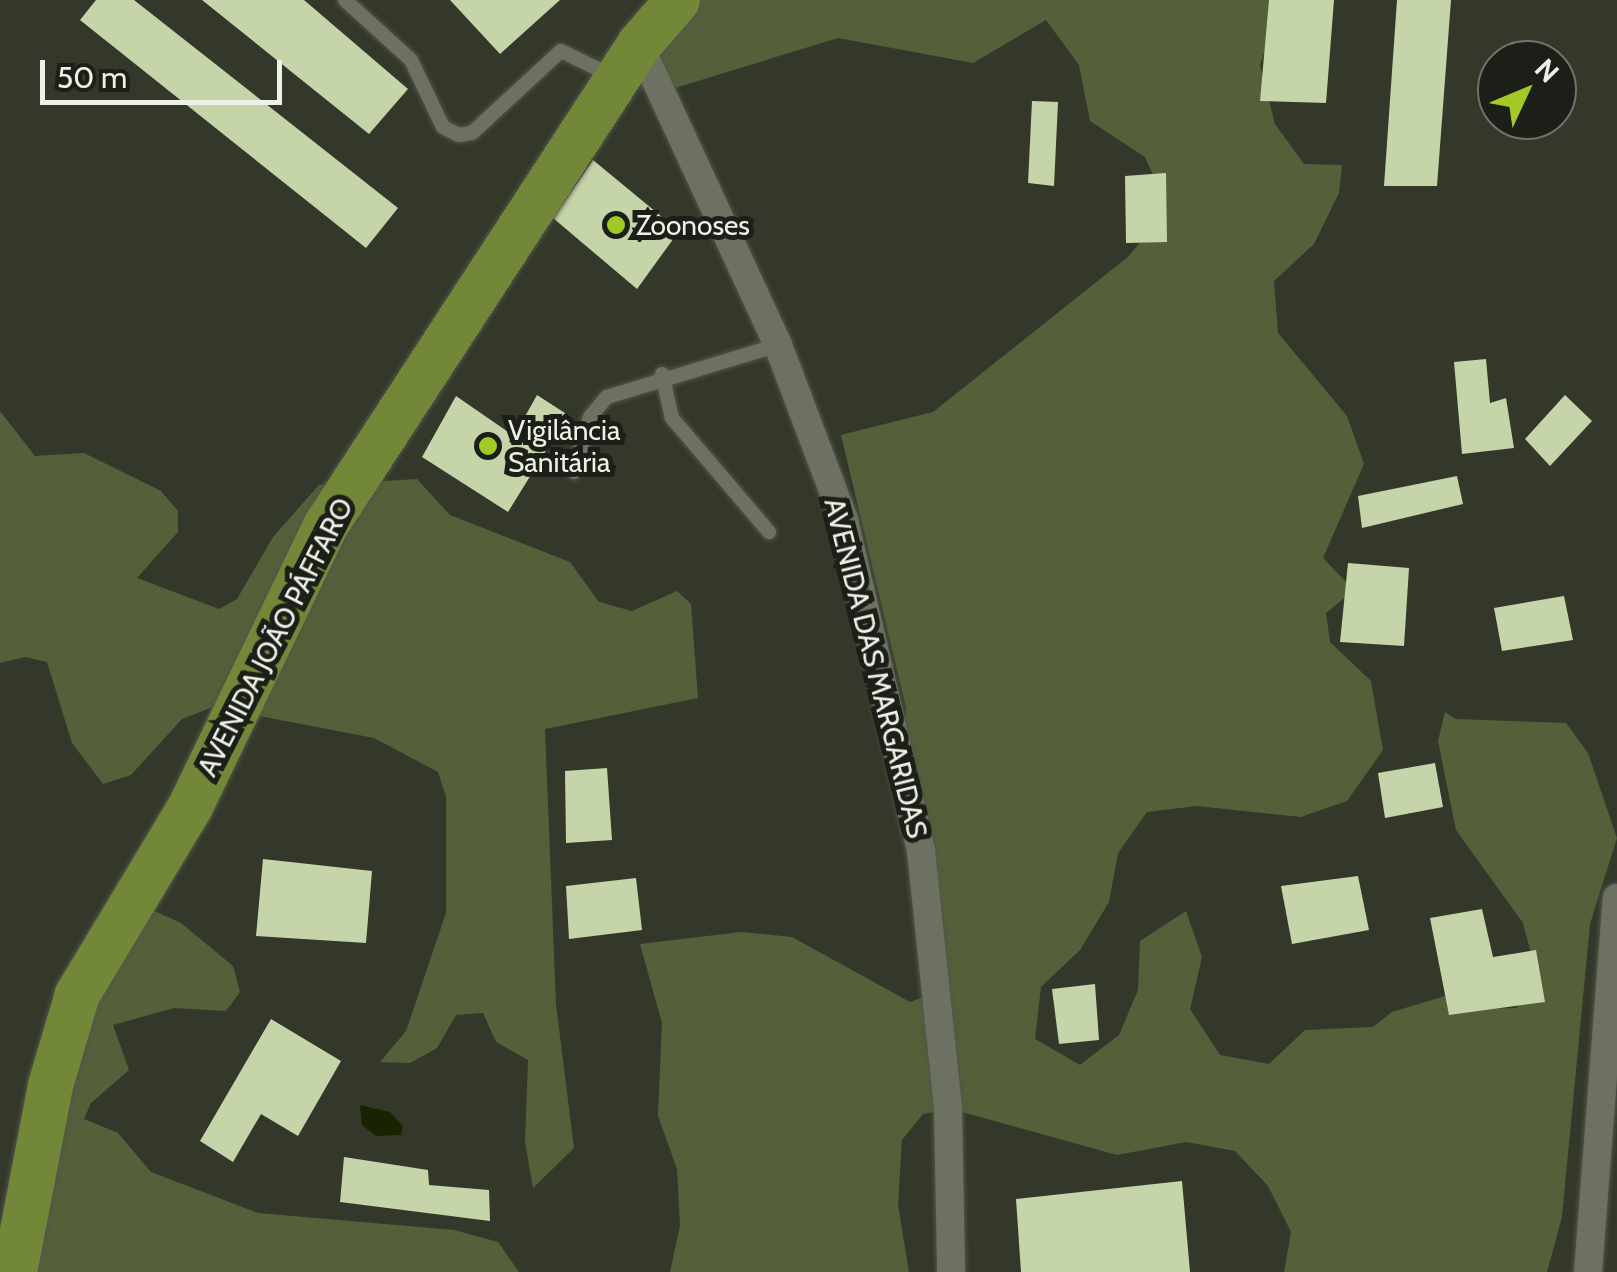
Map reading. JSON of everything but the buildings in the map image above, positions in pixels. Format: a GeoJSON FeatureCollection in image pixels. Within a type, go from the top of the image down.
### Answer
{"type":"FeatureCollection","features":[{"type":"Feature","properties":{"kind":"main road","name":"AVENIDA JOÃO PÁFFARO"},"geometry":{"type":"LineString","coordinates":[[14,1272],[50,1085],[77,994],[190,806],[326,524],[628,61],[676,0]]}},
{"type":"Feature","properties":{"kind":"street","name":"AVENIDA DAS MARGARIDAS"},"geometry":{"type":"LineString","coordinates":[[628,61],[778,345],[844,520],[921,851],[948,1109],[950,1272]]}},
{"type":"Feature","properties":{"kind":"street"},"geometry":{"type":"LineString","coordinates":[[1588,1272],[1617,898]]}},
{"type":"Feature","properties":{"kind":"lane"},"geometry":{"type":"LineString","coordinates":[[345,0],[411,60],[443,126],[459,135],[472,132],[562,52],[628,61]]}},
{"type":"Feature","properties":{"kind":"lane"},"geometry":{"type":"LineString","coordinates":[[574,472],[590,417],[607,397],[662,374],[778,345]]}},
{"type":"Feature","properties":{"kind":"lane"},"geometry":{"type":"LineString","coordinates":[[662,374],[672,418],[769,532]]}},
{"type":"Feature","properties":{"kind":"shaded area"},"geometry":{"type":"Polygon","coordinates":[[[682,0],[1282,0],[1260,65],[1275,124],[1304,164],[1342,165],[1339,193],[1314,244],[1274,281],[1278,333],[1347,416],[1364,464],[1323,558],[1354,590],[1326,613],[1330,642],[1371,681],[1383,750],[1347,801],[1301,817],[1197,806],[1147,812],[1118,853],[1109,902],[1080,950],[1041,987],[1035,1039],[1080,1065],[1119,1035],[1138,990],[1140,941],[1186,911],[1202,957],[1190,1009],[1220,1055],[1269,1064],[1305,1030],[1373,1027],[1392,1012],[1458,992],[1475,1009],[1516,1008],[1540,987],[1523,923],[1456,830],[1438,741],[1445,712],[1456,719],[1566,723],[1588,753],[1617,838],[1590,924],[1562,1217],[1547,1272],[1284,1272],[1291,1232],[1268,1186],[1235,1151],[1186,1142],[1117,1155],[951,1109],[923,1114],[902,1140],[898,1205],[909,1272],[670,1272],[680,1226],[677,1169],[658,1116],[662,1023],[640,944],[741,932],[792,937],[910,1002],[923,997],[900,761],[906,708],[841,435],[933,412],[1129,256],[1156,222],[1162,195],[1145,157],[1090,121],[1079,65],[1046,20],[973,63],[838,38],[675,88],[661,58],[682,0]]]}},
{"type":"Feature","properties":{"kind":"shaded area"},"geometry":{"type":"Polygon","coordinates":[[[0,411],[35,456],[84,453],[161,491],[178,511],[178,532],[137,578],[219,609],[237,599],[273,537],[319,485],[417,479],[450,515],[570,562],[599,602],[632,611],[677,591],[691,604],[698,698],[545,729],[556,1004],[574,1148],[533,1188],[525,1142],[528,1060],[496,1042],[483,1013],[456,1015],[437,1048],[410,1063],[380,1062],[406,1031],[446,913],[446,797],[438,772],[374,738],[213,707],[182,719],[131,775],[103,784],[72,743],[47,662],[25,657],[0,663],[0,411]]]}},
{"type":"Feature","properties":{"kind":"shaded area"},"geometry":{"type":"Polygon","coordinates":[[[130,900],[181,923],[233,966],[240,992],[226,1011],[174,1008],[113,1025],[129,1070],[91,1103],[84,1119],[118,1133],[151,1172],[258,1213],[454,1230],[498,1242],[519,1272],[4,1272],[130,900]]]}},
{"type":"Feature","properties":{"kind":"shaded area"},"geometry":{"type":"Polygon","coordinates":[[[360,1105],[390,1112],[403,1126],[401,1135],[376,1136],[362,1125],[360,1105]]]}},
{"type":"Feature","properties":{"kind":"place","name":"Zoonoses"},"geometry":{"type":"Point","coordinates":[616,225]}},
{"type":"Feature","properties":{"kind":"place","name":"Vigilância Sanitária"},"geometry":{"type":"Point","coordinates":[488,446]}}]}
